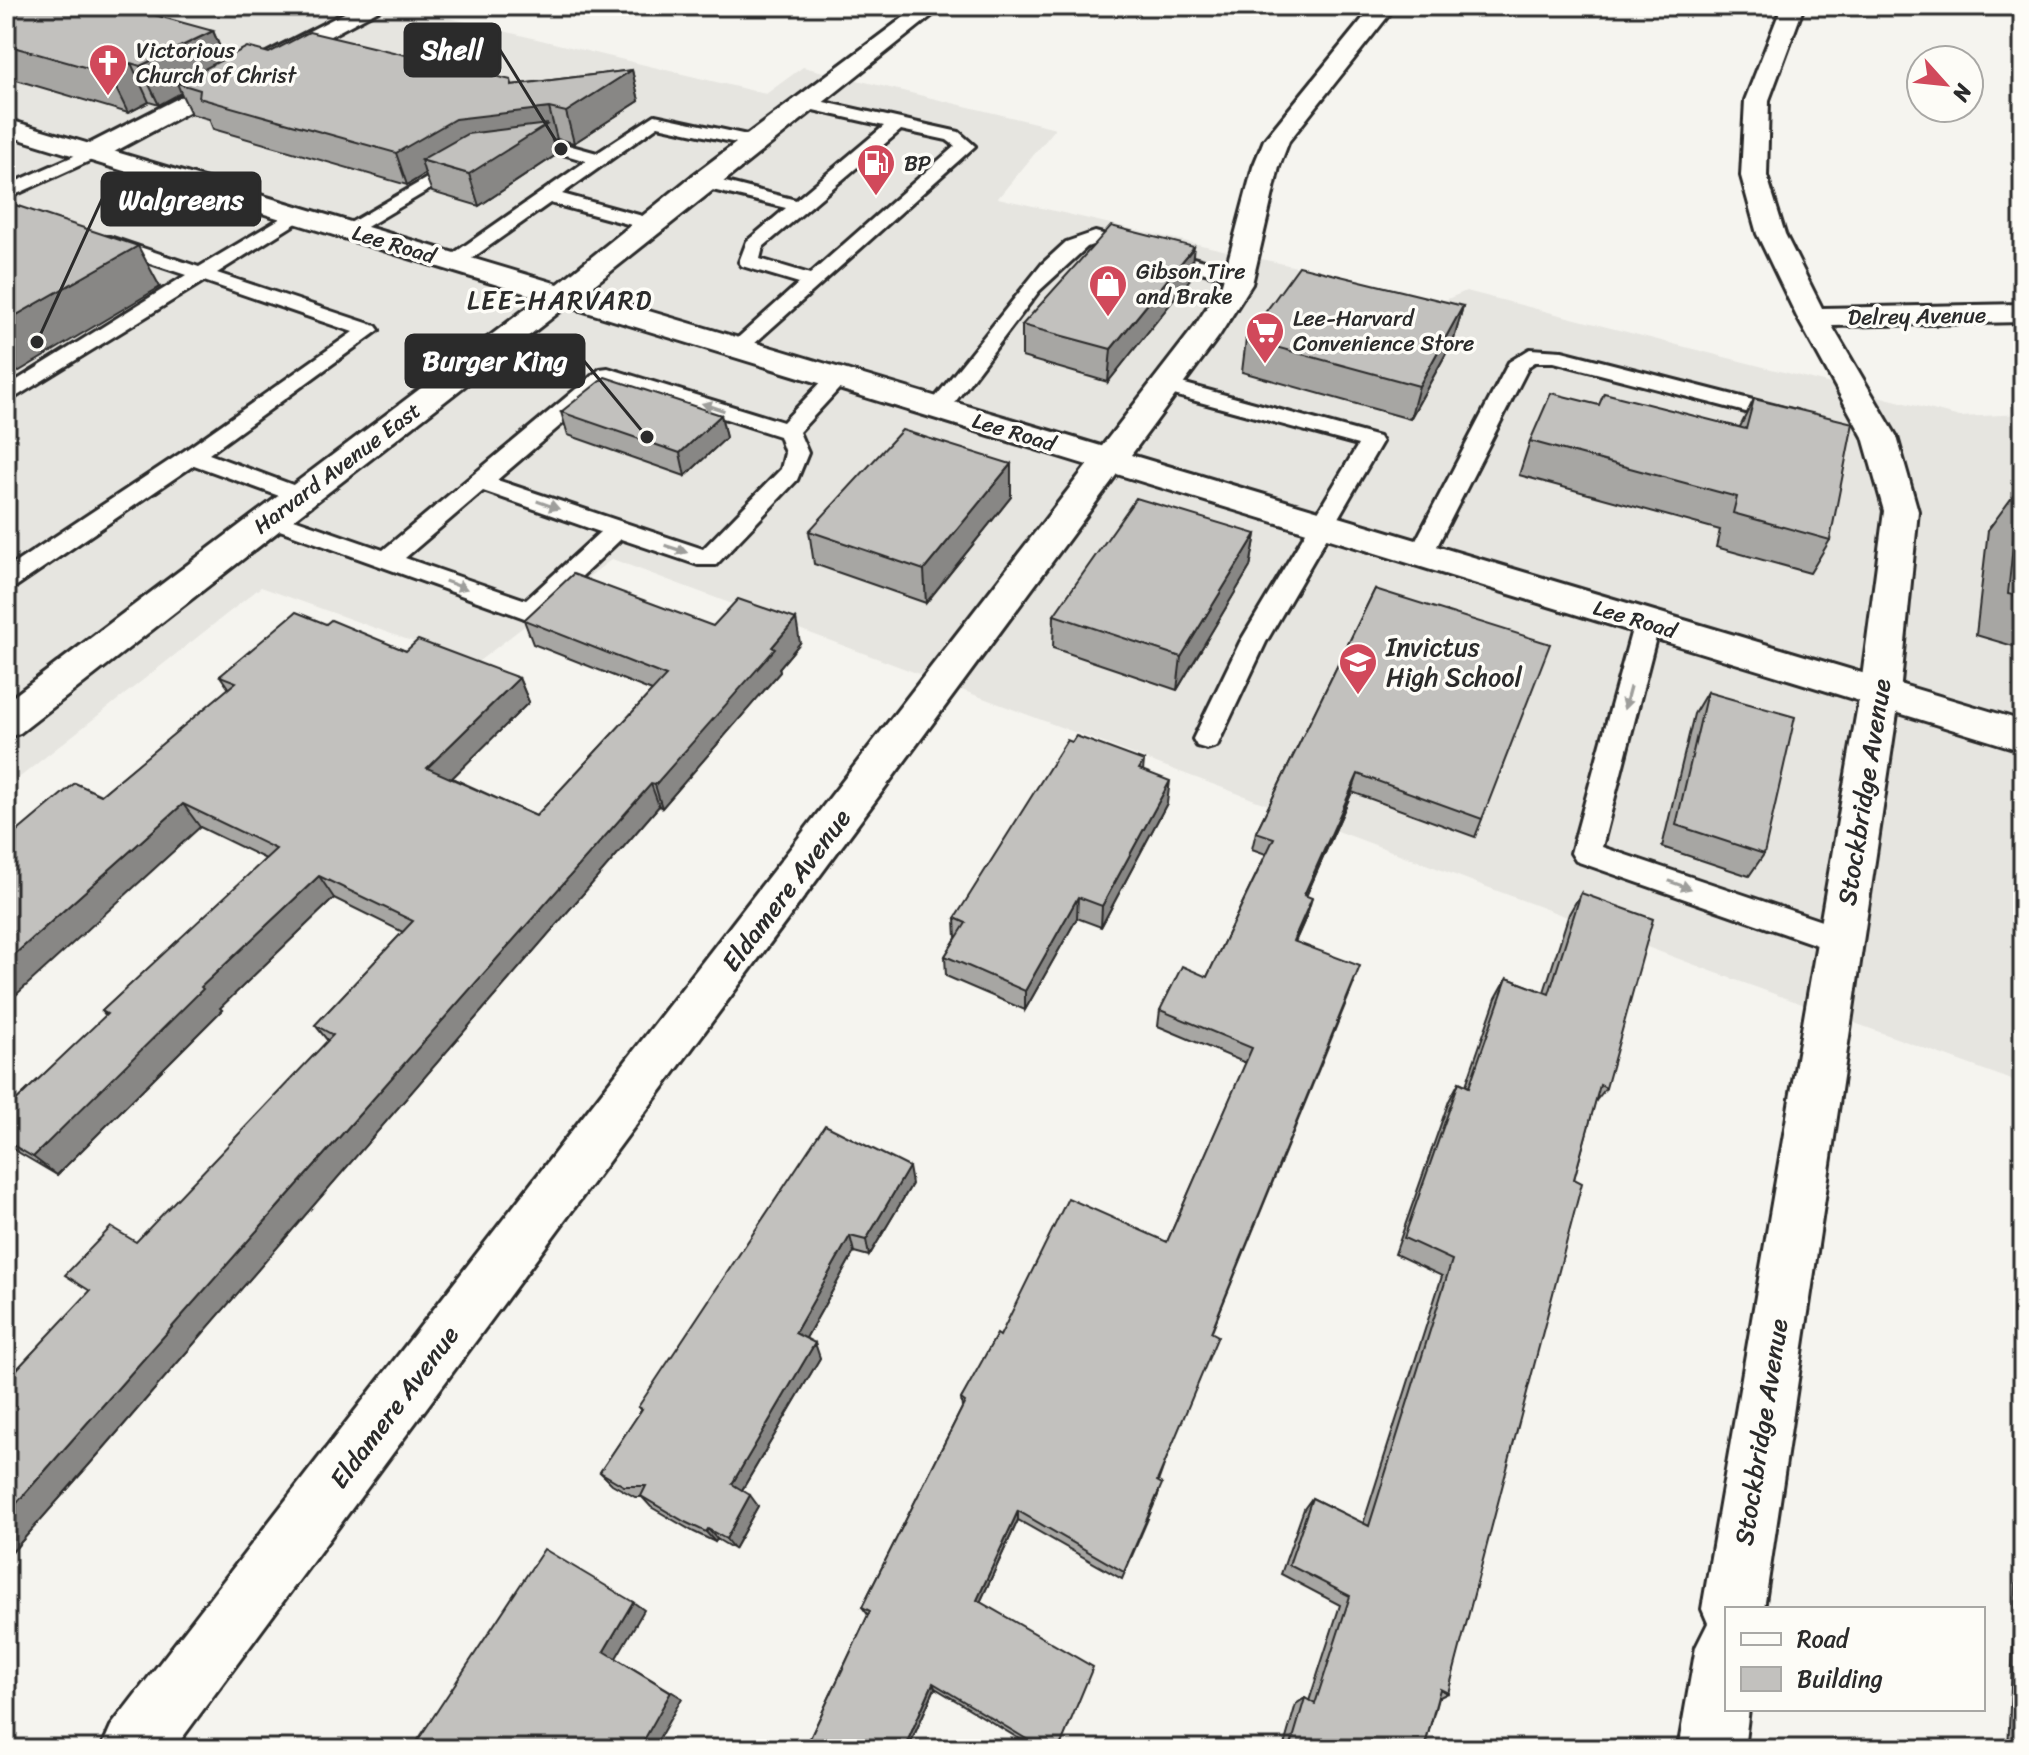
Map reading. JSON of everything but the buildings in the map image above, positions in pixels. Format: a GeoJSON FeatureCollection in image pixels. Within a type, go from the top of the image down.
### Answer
{"type":"FeatureCollection","features":[{"type":"Feature","properties":{"kind":"street"},"geometry":{"type":"LineString","coordinates":[[92,153],[375,6]]}},
{"type":"Feature","properties":{"kind":"street","name":"Harvard Avenue East"},"geometry":{"type":"LineString","coordinates":[[6,723],[933,6]]}},
{"type":"Feature","properties":{"kind":"street","name":"Eldamere Avenue"},"geometry":{"type":"LineString","coordinates":[[134,1749],[1208,330],[1239,276],[1266,167],[1277,140],[1385,6]]}},
{"type":"Feature","properties":{"kind":"street","name":"Stockbridge Avenue"},"geometry":{"type":"LineString","coordinates":[[1733,1607],[1880,693],[1901,511],[1880,437],[1812,317],[1771,234],[1754,176],[1757,100],[1793,6]]}},
{"type":"Feature","properties":{"kind":"street","name":"Lee Road"},"geometry":{"type":"LineString","coordinates":[[6,127],[2023,736]]}},
{"type":"Feature","properties":{"kind":"street","name":"Delrey Avenue"},"geometry":{"type":"LineString","coordinates":[[1812,317],[2023,313]]}},
{"type":"Feature","properties":{"kind":"street"},"geometry":{"type":"LineString","coordinates":[[1711,1749],[1725,1660]]}},
{"type":"Feature","properties":{"kind":"lane"},"geometry":{"type":"LineString","coordinates":[[738,348],[966,146],[953,136],[806,103]]}},
{"type":"Feature","properties":{"kind":"lane"},"geometry":{"type":"LineString","coordinates":[[454,262],[655,120],[755,142]]}},
{"type":"Feature","properties":{"kind":"lane"},"geometry":{"type":"LineString","coordinates":[[813,281],[749,262],[754,245],[897,124]]}},
{"type":"Feature","properties":{"kind":"lane"},"geometry":{"type":"LineString","coordinates":[[348,230],[471,157],[557,147],[600,159]]}},
{"type":"Feature","properties":{"kind":"lane"},"geometry":{"type":"LineString","coordinates":[[6,193],[92,153]]}},
{"type":"Feature","properties":{"kind":"lane"},"geometry":{"type":"LineString","coordinates":[[702,182],[800,206]]}},
{"type":"Feature","properties":{"kind":"lane"},"geometry":{"type":"LineString","coordinates":[[547,196],[650,224]]}},
{"type":"Feature","properties":{"kind":"lane"},"geometry":{"type":"LineString","coordinates":[[6,396],[296,215]]}},
{"type":"Feature","properties":{"kind":"lane"},"geometry":{"type":"LineString","coordinates":[[6,581],[192,456],[369,330],[81,234]]}},
{"type":"Feature","properties":{"kind":"lane"},"geometry":{"type":"LineString","coordinates":[[938,409],[1029,295],[1068,250],[1079,243],[1095,238],[1239,276]]}},
{"type":"Feature","properties":{"kind":"lane"},"geometry":{"type":"LineString","coordinates":[[1421,554],[1498,399],[1520,362],[1530,355],[1554,356],[1791,417]]}},
{"type":"Feature","properties":{"kind":"lane"},"geometry":{"type":"LineString","coordinates":[[385,559],[608,374],[787,431],[798,446],[797,460],[789,475],[707,559],[480,482]]}},
{"type":"Feature","properties":{"kind":"lane"},"geometry":{"type":"LineString","coordinates":[[787,431],[838,378]]}},
{"type":"Feature","properties":{"kind":"lane"},"geometry":{"type":"LineString","coordinates":[[1167,386],[1371,442],[1253,642],[1207,739]]}},
{"type":"Feature","properties":{"kind":"lane"},"geometry":{"type":"LineString","coordinates":[[192,456],[301,496]]}},
{"type":"Feature","properties":{"kind":"lane"},"geometry":{"type":"LineString","coordinates":[[271,519],[530,611],[617,529]]}},
{"type":"Feature","properties":{"kind":"lane"},"geometry":{"type":"LineString","coordinates":[[1647,622],[1586,853],[1840,940]]}},
{"type":"Feature","properties":{"kind":"shaded area"},"geometry":{"type":"Polygon","coordinates":[[[6,6],[316,6],[341,12],[354,6],[399,6],[766,94],[803,67],[1056,128],[998,198],[1443,301],[1466,291],[1960,417],[2023,414],[2023,1084],[1711,971],[612,559],[475,664],[261,587],[6,788],[6,6]]]}},
{"type":"Feature","properties":{"kind":"place","name":"Victorious Church of Christ"},"geometry":{"type":"Point","coordinates":[108,97]}},
{"type":"Feature","properties":{"kind":"place","name":"Shell"},"geometry":{"type":"Point","coordinates":[561,149]}},
{"type":"Feature","properties":{"kind":"place","name":"BP"},"geometry":{"type":"Point","coordinates":[876,197]}},
{"type":"Feature","properties":{"kind":"place","name":"Gibson Tire and Brake"},"geometry":{"type":"Point","coordinates":[1108,318]}},
{"type":"Feature","properties":{"kind":"place","name":"Walgreens"},"geometry":{"type":"Point","coordinates":[37,342]}},
{"type":"Feature","properties":{"kind":"place","name":"Lee-Harvard Convenience Store"},"geometry":{"type":"Point","coordinates":[1265,365]}},
{"type":"Feature","properties":{"kind":"place","name":"Burger King"},"geometry":{"type":"Point","coordinates":[647,437]}},
{"type":"Feature","properties":{"kind":"place","name":"Invictus High School"},"geometry":{"type":"Point","coordinates":[1358,696]}},
{"type":"Feature","properties":{"kind":"district","name":"LEE-HARVARD"},"geometry":{"type":"Point","coordinates":[560,300]}}]}
